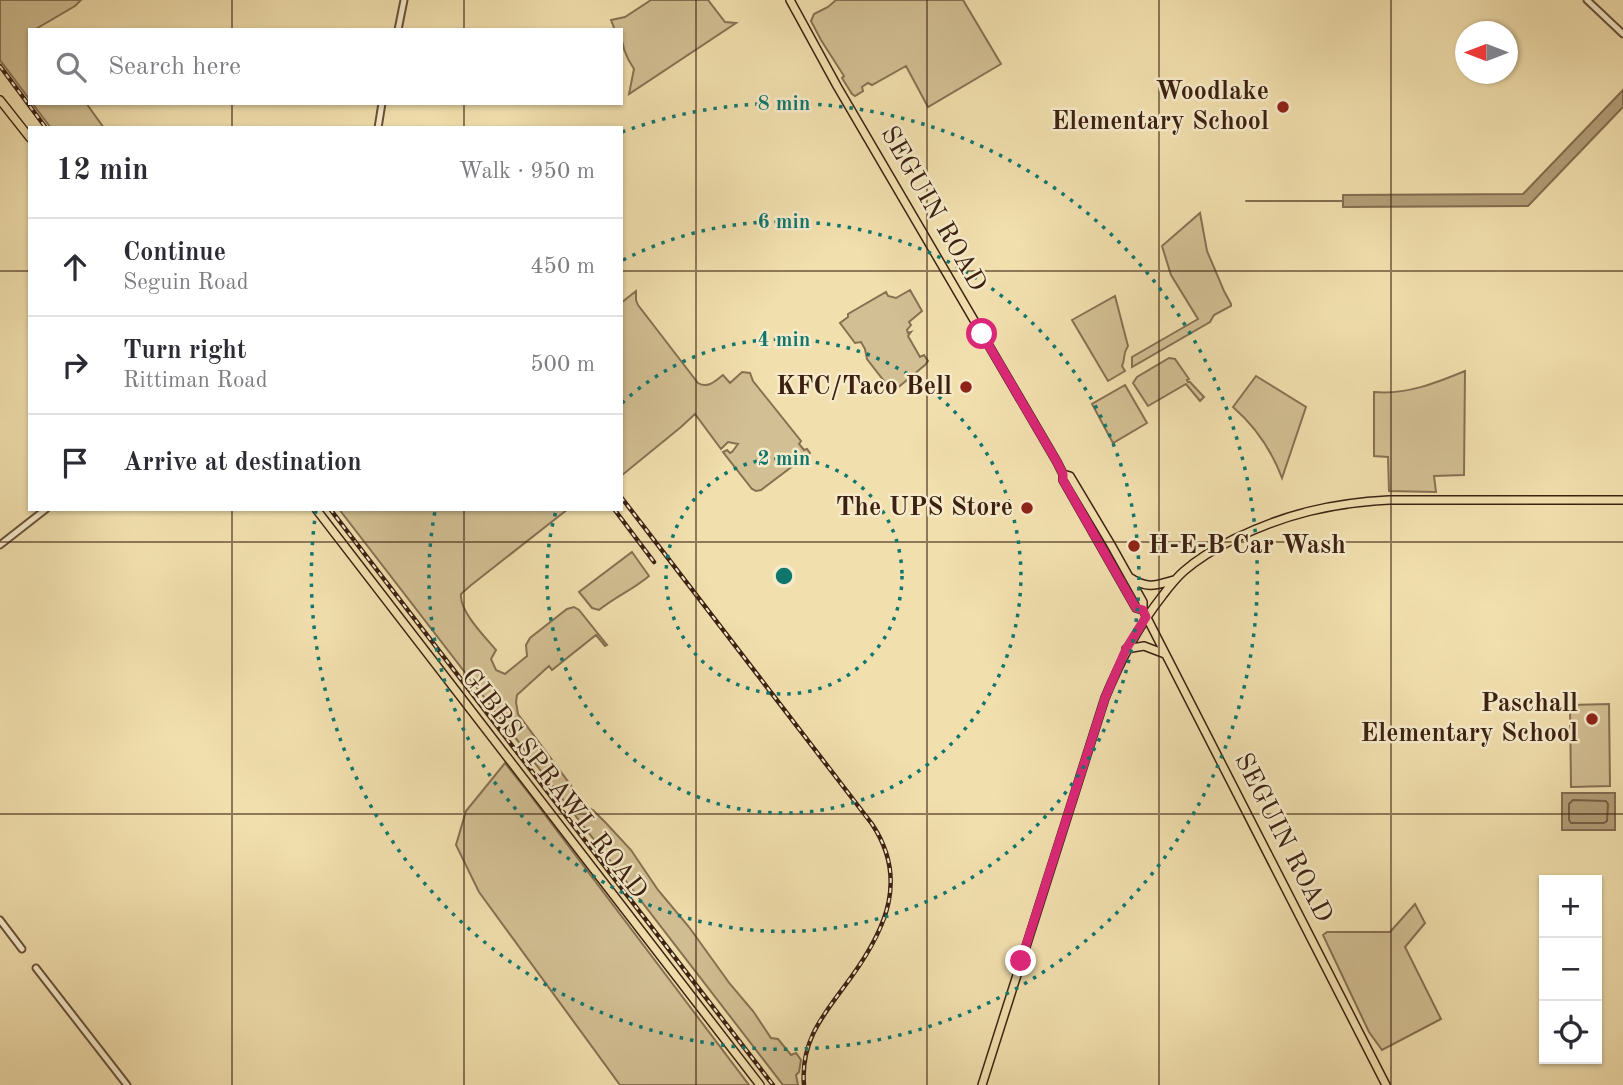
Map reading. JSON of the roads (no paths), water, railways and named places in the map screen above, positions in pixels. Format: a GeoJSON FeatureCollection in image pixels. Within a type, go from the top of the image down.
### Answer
{"type":"FeatureCollection","features":[{"type":"Feature","properties":{"kind":"main road","name":"SEGUIN ROAD"},"geometry":{"type":"LineString","coordinates":[[790,0],[831,77],[1035,423],[1063,474],[1063,480],[1136,608],[1144,614]]}},
{"type":"Feature","properties":{"kind":"main road"},"geometry":{"type":"LineString","coordinates":[[0,100],[28,135]]}},
{"type":"Feature","properties":{"kind":"main road","name":"SEGUIN ROAD"},"geometry":{"type":"LineString","coordinates":[[1063,474],[1070,476],[1143,602],[1144,614],[1386,1085]]}},
{"type":"Feature","properties":{"kind":"main road"},"geometry":{"type":"LineString","coordinates":[[982,1085],[1105,698],[1144,614],[1174,580],[1222,545],[1280,519],[1322,507],[1389,500],[1623,500]]}},
{"type":"Feature","properties":{"kind":"main road","name":"GIBBS SPRAWL ROAD"},"geometry":{"type":"LineString","coordinates":[[318,511],[760,1085]]}},
{"type":"Feature","properties":{"kind":"main road"},"geometry":{"type":"LineString","coordinates":[[1128,576],[1145,586],[1174,580]]}},
{"type":"Feature","properties":{"kind":"main road"},"geometry":{"type":"LineString","coordinates":[[1126,649],[1144,646],[1165,654]]}},
{"type":"Feature","properties":{"kind":"street"},"geometry":{"type":"LineString","coordinates":[[398,28],[404,0]]}},
{"type":"Feature","properties":{"kind":"street"},"geometry":{"type":"LineString","coordinates":[[1587,0],[1623,34]]}},
{"type":"Feature","properties":{"kind":"street"},"geometry":{"type":"LineString","coordinates":[[378,126],[382,105]]}},
{"type":"Feature","properties":{"kind":"street"},"geometry":{"type":"LineString","coordinates":[[0,545],[43,511]]}},
{"type":"Feature","properties":{"kind":"street"},"geometry":{"type":"LineString","coordinates":[[0,920],[22,949]]}},
{"type":"Feature","properties":{"kind":"street"},"geometry":{"type":"LineString","coordinates":[[36,968],[127,1085]]}},
{"type":"Feature","properties":{"kind":"water"},"geometry":{"type":"Polygon","coordinates":[[[1623,90],[1623,107],[1528,206],[1343,207],[1343,195],[1523,194],[1623,90]]]}},
{"type":"Feature","properties":{"kind":"water"},"geometry":{"type":"Polygon","coordinates":[[[1562,793],[1615,793],[1615,830],[1562,830],[1562,793]]]}},
{"type":"Feature","properties":{"kind":"waterway"},"geometry":{"type":"LineString","coordinates":[[1246,201],[1342,201]]}},
{"type":"Feature","properties":{"kind":"railway"},"geometry":{"type":"LineString","coordinates":[[0,66],[28,104]]}},
{"type":"Feature","properties":{"kind":"railway"},"geometry":{"type":"LineString","coordinates":[[29,105],[45,126]]}},
{"type":"Feature","properties":{"kind":"railway"},"geometry":{"type":"LineString","coordinates":[[623,500],[872,824],[883,844],[891,883],[883,921],[864,958],[817,1026],[806,1053],[804,1085]]}},
{"type":"Feature","properties":{"kind":"railway"},"geometry":{"type":"LineString","coordinates":[[332,511],[773,1085]]}},
{"type":"Feature","properties":{"kind":"railway"},"geometry":{"type":"LineString","coordinates":[[616,511],[654,562]]}},
{"type":"Feature","properties":{"kind":"place","name":"Woodlake Elementary School"},"geometry":{"type":"Point","coordinates":[1283,107]}},
{"type":"Feature","properties":{"kind":"place","name":"KFC/Taco Bell"},"geometry":{"type":"Point","coordinates":[966,387]}},
{"type":"Feature","properties":{"kind":"place","name":"The UPS Store"},"geometry":{"type":"Point","coordinates":[1027,508]}},
{"type":"Feature","properties":{"kind":"place","name":"H-E-B Car Wash"},"geometry":{"type":"Point","coordinates":[1134,546]}},
{"type":"Feature","properties":{"kind":"place","name":"Paschall Elementary School"},"geometry":{"type":"Point","coordinates":[1592,719]}}]}
